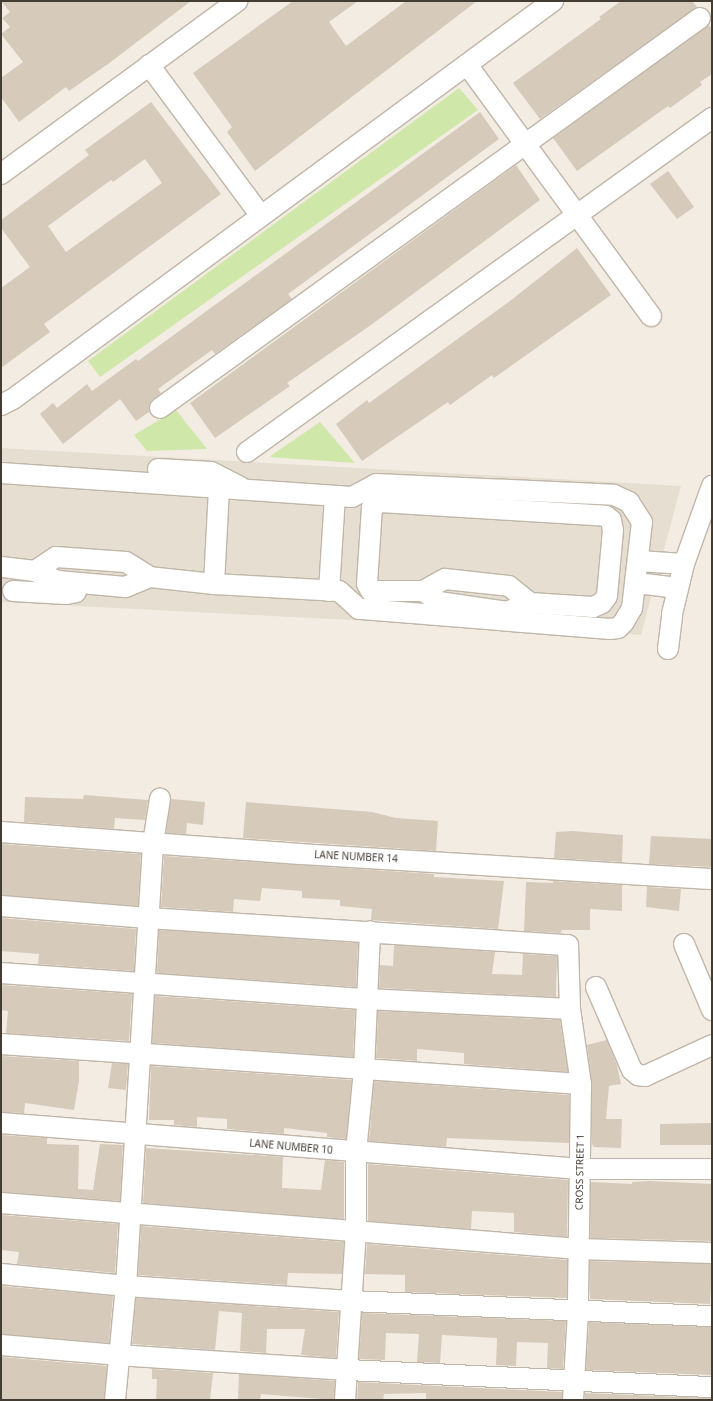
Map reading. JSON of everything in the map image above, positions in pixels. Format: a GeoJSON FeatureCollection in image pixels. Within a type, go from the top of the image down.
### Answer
{"type":"FeatureCollection","features":[{"type":"Feature","properties":{"kind":"street"},"geometry":{"type":"LineString","coordinates":[[1,174],[237,1]]}},
{"type":"Feature","properties":{"kind":"street"},"geometry":{"type":"LineString","coordinates":[[1,405],[13,399],[261,216],[468,66],[553,1]]}},
{"type":"Feature","properties":{"kind":"street"},"geometry":{"type":"LineString","coordinates":[[160,408],[700,18]]}},
{"type":"Feature","properties":{"kind":"street"},"geometry":{"type":"LineString","coordinates":[[149,65],[261,216]]}},
{"type":"Feature","properties":{"kind":"street"},"geometry":{"type":"LineString","coordinates":[[468,66],[578,214],[651,316]]}},
{"type":"Feature","properties":{"kind":"street"},"geometry":{"type":"LineString","coordinates":[[247,452],[712,118]]}},
{"type":"Feature","properties":{"kind":"street"},"geometry":{"type":"LineString","coordinates":[[158,469],[217,474],[244,490]]}},
{"type":"Feature","properties":{"kind":"street"},"geometry":{"type":"LineString","coordinates":[[1,473],[352,497],[376,484],[512,499],[601,514],[611,520],[612,524],[607,596],[602,603],[593,607],[530,603],[507,612],[481,613],[358,609],[339,591],[214,584],[150,577],[126,562],[56,557],[35,571]]}},
{"type":"Feature","properties":{"kind":"street"},"geometry":{"type":"LineString","coordinates":[[668,649],[678,588],[684,564],[712,487]]}},
{"type":"Feature","properties":{"kind":"street"},"geometry":{"type":"LineString","coordinates":[[214,584],[219,488]]}},
{"type":"Feature","properties":{"kind":"street"},"geometry":{"type":"LineString","coordinates":[[423,591],[439,602],[481,613],[618,628],[629,617],[637,583],[639,561],[642,522],[629,502],[614,495],[386,502],[375,504],[372,507],[369,588],[377,592],[423,591],[445,579],[509,586],[530,603]]}},
{"type":"Feature","properties":{"kind":"street"},"geometry":{"type":"LineString","coordinates":[[329,591],[335,496]]}},
{"type":"Feature","properties":{"kind":"street"},"geometry":{"type":"LineString","coordinates":[[639,561],[684,564]]}},
{"type":"Feature","properties":{"kind":"street"},"geometry":{"type":"LineString","coordinates":[[1,567],[35,571],[58,582],[125,587],[150,577]]}},
{"type":"Feature","properties":{"kind":"street"},"geometry":{"type":"LineString","coordinates":[[637,583],[678,588]]}},
{"type":"Feature","properties":{"kind":"street"},"geometry":{"type":"LineString","coordinates":[[13,591],[66,594],[92,584]]}},
{"type":"Feature","properties":{"kind":"street"},"geometry":{"type":"LineString","coordinates":[[115,1400],[117,1355],[126,1286],[138,1053],[153,843],[160,799]]}},
{"type":"Feature","properties":{"kind":"street","name":"LANE NUMBER 14"},"geometry":{"type":"LineString","coordinates":[[1,832],[712,879]]}},
{"type":"Feature","properties":{"kind":"street"},"geometry":{"type":"LineString","coordinates":[[1,906],[148,918],[370,931],[364,1070],[356,1152],[356,1231],[348,1370],[344,1400]]}},
{"type":"Feature","properties":{"kind":"street","name":"CROSS STREET 1"},"geometry":{"type":"LineString","coordinates":[[370,931],[568,945],[570,1009],[581,1084],[578,1311],[573,1391]]}},
{"type":"Feature","properties":{"kind":"street"},"geometry":{"type":"LineString","coordinates":[[684,944],[712,1010]]}},
{"type":"Feature","properties":{"kind":"street"},"geometry":{"type":"LineString","coordinates":[[1,973],[366,999],[570,1009]]}},
{"type":"Feature","properties":{"kind":"street"},"geometry":{"type":"LineString","coordinates":[[596,988],[632,1070],[638,1076],[645,1076],[712,1045]]}},
{"type":"Feature","properties":{"kind":"street"},"geometry":{"type":"LineString","coordinates":[[1,1044],[581,1084]]}},
{"type":"Feature","properties":{"kind":"street","name":"LANE NUMBER 10"},"geometry":{"type":"LineString","coordinates":[[1,1124],[134,1133],[580,1169],[712,1169]]}},
{"type":"Feature","properties":{"kind":"street"},"geometry":{"type":"LineString","coordinates":[[1,1203],[579,1249],[712,1253]]}},
{"type":"Feature","properties":{"kind":"street"},"geometry":{"type":"LineString","coordinates":[[1,1274],[126,1286],[351,1301],[712,1316]]}},
{"type":"Feature","properties":{"kind":"street"},"geometry":{"type":"LineString","coordinates":[[1,1345],[117,1355],[348,1370],[573,1391],[712,1387]]}},
{"type":"Feature","properties":{"kind":"shaded area"},"geometry":{"type":"Polygon","coordinates":[[[1,448],[681,486],[641,635],[1,602],[1,448]]]}},
{"type":"Feature","properties":{"kind":"green space"},"geometry":{"type":"Polygon","coordinates":[[[459,88],[478,110],[100,377],[88,361],[459,88]]]}},
{"type":"Feature","properties":{"kind":"green space"},"geometry":{"type":"Polygon","coordinates":[[[176,410],[207,449],[147,451],[134,435],[176,410]]]}},
{"type":"Feature","properties":{"kind":"green space"},"geometry":{"type":"Polygon","coordinates":[[[320,422],[355,463],[269,457],[320,422]]]}},
{"type":"Feature","properties":{"kind":"building"},"geometry":{"type":"Polygon","coordinates":[[[1,1],[191,1],[108,64],[69,91],[66,87],[19,122],[1,97],[1,78],[23,62],[1,34],[10,27],[2,18],[10,12],[1,1]]]}},
{"type":"Feature","properties":{"kind":"building"},"geometry":{"type":"Polygon","coordinates":[[[293,1],[358,1],[329,22],[346,46],[406,1],[477,1],[255,171],[227,132],[232,127],[193,73],[293,1]]]}},
{"type":"Feature","properties":{"kind":"building"},"geometry":{"type":"Polygon","coordinates":[[[621,1],[692,1],[697,7],[540,119],[513,83],[601,19],[599,17],[621,1]]]}},
{"type":"Feature","properties":{"kind":"building"},"geometry":{"type":"Polygon","coordinates":[[[709,25],[712,29],[712,74],[700,82],[702,85],[670,108],[668,106],[577,171],[553,138],[709,25]]]}},
{"type":"Feature","properties":{"kind":"building"},"geometry":{"type":"Polygon","coordinates":[[[151,102],[221,194],[44,324],[50,332],[1,368],[1,288],[30,267],[1,228],[1,220],[89,155],[85,150],[151,102]],[[145,159],[113,182],[111,180],[48,226],[66,252],[162,183],[145,159]]]}},
{"type":"Feature","properties":{"kind":"building"},"geometry":{"type":"Polygon","coordinates":[[[480,112],[499,139],[288,294],[292,299],[215,354],[212,350],[158,389],[161,393],[150,403],[149,412],[136,421],[120,399],[63,444],[40,414],[53,403],[57,408],[87,384],[92,391],[136,359],[138,361],[480,112]]]}},
{"type":"Feature","properties":{"kind":"building"},"geometry":{"type":"Polygon","coordinates":[[[516,165],[540,200],[371,325],[287,383],[290,386],[215,438],[190,403],[516,165]]]}},
{"type":"Feature","properties":{"kind":"building"},"geometry":{"type":"Polygon","coordinates":[[[668,171],[694,207],[677,219],[650,184],[668,171]]]}},
{"type":"Feature","properties":{"kind":"building"},"geometry":{"type":"Polygon","coordinates":[[[577,248],[611,295],[494,378],[492,375],[450,405],[448,402],[362,461],[336,424],[367,400],[369,403],[510,301],[577,248]]]}},
{"type":"Feature","properties":{"kind":"building"},"geometry":{"type":"Polygon","coordinates":[[[84,795],[148,800],[145,820],[115,818],[114,829],[24,822],[25,797],[83,799],[84,795]]]}},
{"type":"Feature","properties":{"kind":"building"},"geometry":{"type":"Polygon","coordinates":[[[171,799],[205,802],[203,825],[187,823],[186,834],[166,833],[171,799]]]}},
{"type":"Feature","properties":{"kind":"building"},"geometry":{"type":"Polygon","coordinates":[[[246,802],[372,812],[396,818],[438,821],[436,851],[243,838],[246,802]]]}},
{"type":"Feature","properties":{"kind":"building"},"geometry":{"type":"Polygon","coordinates":[[[572,831],[623,835],[622,862],[554,858],[556,832],[572,831]]]}},
{"type":"Feature","properties":{"kind":"building"},"geometry":{"type":"Polygon","coordinates":[[[651,836],[712,839],[712,867],[649,864],[651,836]]]}},
{"type":"Feature","properties":{"kind":"building"},"geometry":{"type":"Polygon","coordinates":[[[1,844],[141,854],[138,906],[1,895],[1,844]]]}},
{"type":"Feature","properties":{"kind":"building"},"geometry":{"type":"Polygon","coordinates":[[[164,856],[434,874],[434,877],[504,881],[498,929],[371,920],[372,909],[340,906],[340,900],[302,898],[302,891],[262,888],[260,901],[234,899],[233,912],[161,907],[164,856]]]}},
{"type":"Feature","properties":{"kind":"building"},"geometry":{"type":"Polygon","coordinates":[[[553,881],[622,885],[622,911],[590,909],[590,930],[562,930],[560,933],[524,931],[526,882],[553,883],[553,881]]]}},
{"type":"Feature","properties":{"kind":"building"},"geometry":{"type":"Polygon","coordinates":[[[647,887],[681,889],[679,911],[646,907],[647,887]]]}},
{"type":"Feature","properties":{"kind":"building"},"geometry":{"type":"Polygon","coordinates":[[[1,918],[136,929],[134,971],[38,964],[39,954],[1,951],[1,918]]]}},
{"type":"Feature","properties":{"kind":"building"},"geometry":{"type":"Polygon","coordinates":[[[159,930],[358,943],[356,987],[157,973],[159,930]]]}},
{"type":"Feature","properties":{"kind":"building"},"geometry":{"type":"Polygon","coordinates":[[[394,945],[495,952],[492,974],[522,975],[523,954],[557,956],[556,997],[379,988],[380,965],[393,966],[394,945]]]}},
{"type":"Feature","properties":{"kind":"building"},"geometry":{"type":"Polygon","coordinates":[[[1,985],[132,994],[129,1041],[6,1033],[8,1011],[1,1010],[1,985]]]}},
{"type":"Feature","properties":{"kind":"building"},"geometry":{"type":"Polygon","coordinates":[[[155,996],[355,1010],[353,1057],[152,1043],[155,996]]]}},
{"type":"Feature","properties":{"kind":"building"},"geometry":{"type":"Polygon","coordinates":[[[378,1011],[560,1020],[568,1072],[464,1064],[464,1053],[417,1049],[417,1061],[376,1058],[378,1011]]]}},
{"type":"Feature","properties":{"kind":"building"},"geometry":{"type":"Polygon","coordinates":[[[607,1040],[617,1065],[621,1084],[609,1086],[606,1119],[622,1119],[621,1148],[594,1147],[592,1144],[592,1084],[587,1045],[607,1040]]]}},
{"type":"Feature","properties":{"kind":"building"},"geometry":{"type":"Polygon","coordinates":[[[1,1056],[79,1061],[79,1081],[74,1110],[25,1103],[24,1113],[1,1112],[1,1056]]]}},
{"type":"Feature","properties":{"kind":"building"},"geometry":{"type":"Polygon","coordinates":[[[112,1063],[128,1064],[126,1090],[108,1088],[112,1063]]]}},
{"type":"Feature","properties":{"kind":"building"},"geometry":{"type":"Polygon","coordinates":[[[151,1066],[352,1080],[346,1139],[327,1137],[327,1133],[284,1128],[284,1134],[227,1129],[227,1119],[197,1117],[197,1127],[174,1125],[174,1120],[149,1120],[151,1066]]]}},
{"type":"Feature","properties":{"kind":"building"},"geometry":{"type":"Polygon","coordinates":[[[374,1081],[569,1095],[569,1143],[447,1138],[446,1147],[369,1141],[374,1081]]]}},
{"type":"Feature","properties":{"kind":"building"},"geometry":{"type":"Polygon","coordinates":[[[712,1123],[712,1145],[660,1145],[660,1124],[712,1123]]]}},
{"type":"Feature","properties":{"kind":"building"},"geometry":{"type":"Polygon","coordinates":[[[1,1135],[47,1138],[47,1144],[79,1145],[78,1189],[93,1190],[100,1144],[123,1145],[120,1201],[1,1192],[1,1135]]]}},
{"type":"Feature","properties":{"kind":"building"},"geometry":{"type":"Polygon","coordinates":[[[146,1148],[283,1157],[282,1188],[321,1190],[325,1160],[344,1162],[344,1219],[143,1203],[146,1148]]]}},
{"type":"Feature","properties":{"kind":"building"},"geometry":{"type":"Polygon","coordinates":[[[368,1164],[568,1180],[567,1237],[514,1232],[514,1213],[472,1211],[471,1229],[368,1221],[368,1164]]]}},
{"type":"Feature","properties":{"kind":"building"},"geometry":{"type":"Polygon","coordinates":[[[649,1181],[712,1184],[712,1241],[590,1238],[591,1182],[632,1184],[632,1182],[649,1181]]]}},
{"type":"Feature","properties":{"kind":"building"},"geometry":{"type":"Polygon","coordinates":[[[1,1215],[118,1224],[115,1273],[17,1264],[19,1252],[1,1250],[1,1215]]]}},
{"type":"Feature","properties":{"kind":"building"},"geometry":{"type":"Polygon","coordinates":[[[141,1226],[344,1242],[342,1274],[288,1273],[287,1285],[138,1275],[141,1226]]]}},
{"type":"Feature","properties":{"kind":"building"},"geometry":{"type":"Polygon","coordinates":[[[367,1244],[567,1260],[567,1298],[405,1292],[405,1275],[365,1274],[367,1244]]]}},
{"type":"Feature","properties":{"kind":"building"},"geometry":{"type":"Polygon","coordinates":[[[590,1261],[712,1264],[710,1304],[590,1299],[590,1261]]]}},
{"type":"Feature","properties":{"kind":"building"},"geometry":{"type":"Polygon","coordinates":[[[1,1286],[113,1296],[109,1343],[1,1334],[1,1286]]]}},
{"type":"Feature","properties":{"kind":"building"},"geometry":{"type":"Polygon","coordinates":[[[136,1298],[339,1312],[336,1358],[301,1355],[305,1329],[267,1329],[266,1353],[240,1351],[242,1313],[219,1311],[215,1350],[132,1344],[136,1298]]]}},
{"type":"Feature","properties":{"kind":"building"},"geometry":{"type":"Polygon","coordinates":[[[362,1313],[566,1321],[563,1369],[547,1368],[548,1343],[517,1342],[516,1366],[496,1365],[497,1338],[442,1335],[440,1363],[417,1362],[419,1334],[386,1333],[385,1360],[359,1359],[362,1313]]]}},
{"type":"Feature","properties":{"kind":"building"},"geometry":{"type":"Polygon","coordinates":[[[589,1322],[712,1327],[712,1375],[586,1370],[589,1322]]]}},
{"type":"Feature","properties":{"kind":"building"},"geometry":{"type":"Polygon","coordinates":[[[1,1357],[107,1366],[104,1400],[1,1400],[1,1357]]]}},
{"type":"Feature","properties":{"kind":"building"},"geometry":{"type":"Polygon","coordinates":[[[152,1369],[213,1373],[210,1400],[156,1400],[157,1379],[152,1379],[152,1369]]]}},
{"type":"Feature","properties":{"kind":"building"},"geometry":{"type":"Polygon","coordinates":[[[239,1374],[335,1381],[334,1400],[261,1394],[260,1400],[238,1400],[239,1374]]]}},
{"type":"Feature","properties":{"kind":"building"},"geometry":{"type":"Polygon","coordinates":[[[358,1382],[562,1392],[562,1400],[426,1400],[426,1393],[384,1394],[383,1400],[357,1400],[358,1382]]]}},
{"type":"Feature","properties":{"kind":"building"},"geometry":{"type":"Polygon","coordinates":[[[585,1393],[712,1398],[712,1400],[585,1400],[585,1393]]]}}]}
